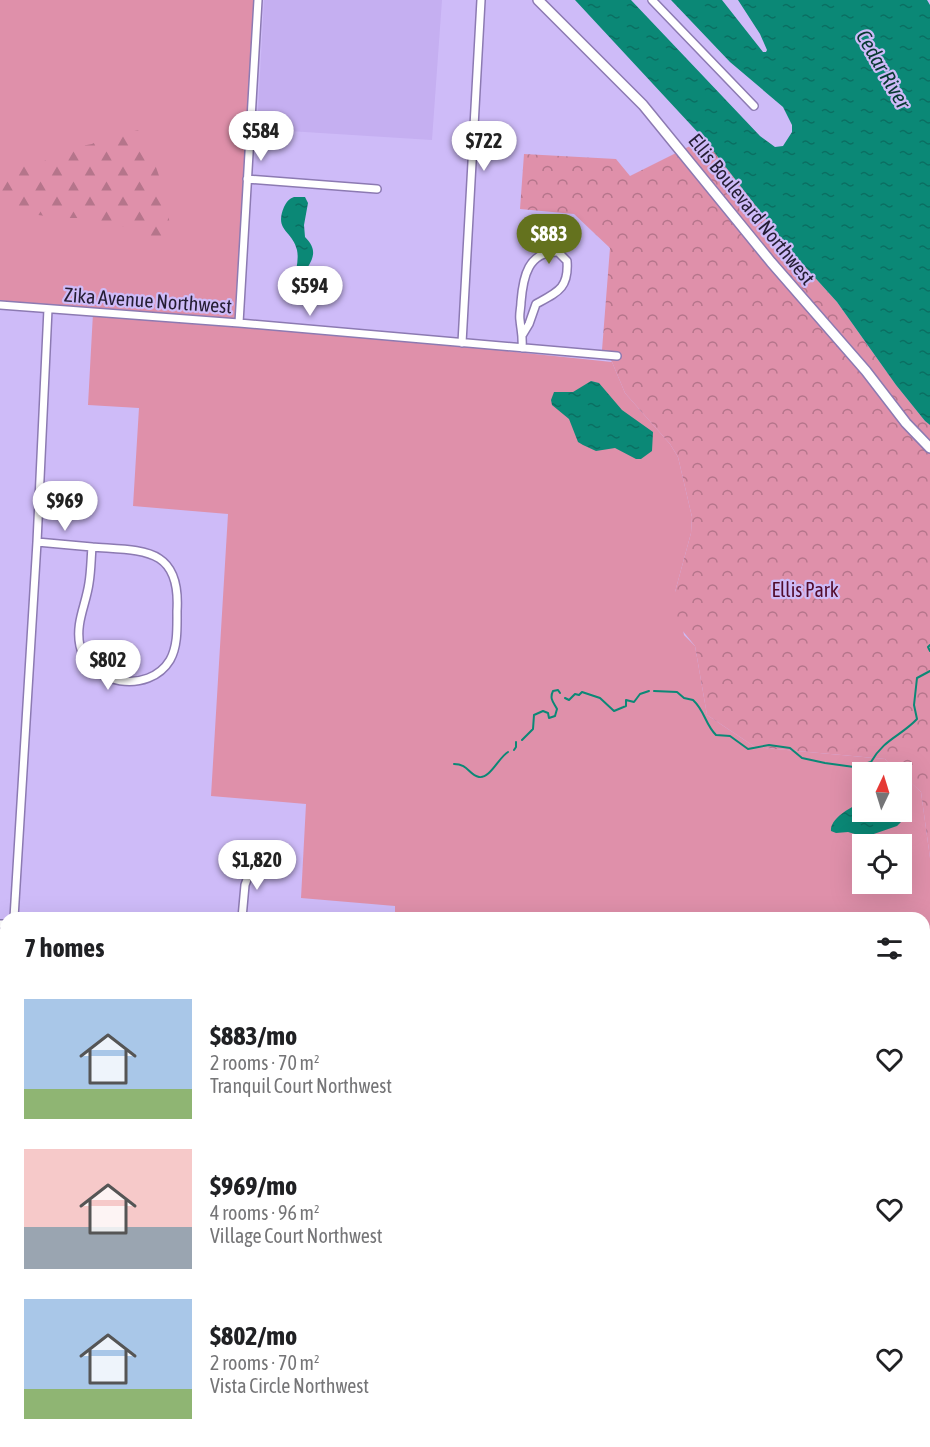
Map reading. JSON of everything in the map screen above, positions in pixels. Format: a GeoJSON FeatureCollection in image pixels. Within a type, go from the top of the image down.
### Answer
{"type":"FeatureCollection","features":[{"type":"Feature","properties":{"kind":"street"},"geometry":{"type":"LineString","coordinates":[[239,323],[258,0]]}},
{"type":"Feature","properties":{"kind":"street"},"geometry":{"type":"LineString","coordinates":[[462,343],[481,0]]}},
{"type":"Feature","properties":{"kind":"street","name":"Ellis Boulevard Northwest"},"geometry":{"type":"LineString","coordinates":[[538,0],[643,105],[771,262],[866,371],[906,423],[930,448]]}},
{"type":"Feature","properties":{"kind":"street"},"geometry":{"type":"LineString","coordinates":[[652,0],[754,106]]}},
{"type":"Feature","properties":{"kind":"street"},"geometry":{"type":"LineString","coordinates":[[247,179],[377,189]]}},
{"type":"Feature","properties":{"kind":"street"},"geometry":{"type":"LineString","coordinates":[[522,348],[523,334],[520,320],[523,282],[529,267],[536,258],[547,252],[558,252],[567,261],[568,273],[564,284],[558,292],[536,304],[523,334]]}},
{"type":"Feature","properties":{"kind":"street","name":"Zika Avenue Northwest"},"geometry":{"type":"LineString","coordinates":[[0,305],[617,356]]}},
{"type":"Feature","properties":{"kind":"street"},"geometry":{"type":"LineString","coordinates":[[14,912],[37,542],[48,309]]}},
{"type":"Feature","properties":{"kind":"street"},"geometry":{"type":"LineString","coordinates":[[37,542],[92,547],[151,554],[167,565],[176,580],[178,598],[174,651],[163,669],[148,678],[128,681],[105,677],[87,663],[82,654],[78,634],[89,585],[92,547]]}},
{"type":"Feature","properties":{"kind":"street"},"geometry":{"type":"LineString","coordinates":[[243,912],[245,885],[254,860]]}},
{"type":"Feature","properties":{"kind":"shaded area"},"geometry":{"type":"Polygon","coordinates":[[[264,0],[442,0],[432,140],[257,129],[264,0]]]}},
{"type":"Feature","properties":{"kind":"green space"},"geometry":{"type":"Polygon","coordinates":[[[0,0],[258,0],[239,323],[612,362],[625,393],[670,444],[678,457],[692,517],[691,533],[675,592],[684,635],[695,646],[707,715],[755,747],[885,759],[888,762],[852,762],[852,822],[912,822],[912,783],[921,792],[930,858],[930,912],[395,912],[395,906],[301,898],[306,804],[211,796],[228,514],[133,506],[139,408],[88,405],[93,313],[0,305],[0,0]]]}},
{"type":"Feature","properties":{"kind":"green space"},"geometry":{"type":"Polygon","coordinates":[[[138,130],[151,154],[165,196],[171,237],[164,243],[137,237],[124,227],[100,227],[88,218],[62,218],[14,212],[0,203],[0,165],[27,159],[40,164],[60,150],[92,144],[102,138],[114,140],[122,134],[138,130]]]}},
{"type":"Feature","properties":{"kind":"green space","name":"Ellis Park"},"geometry":{"type":"Polygon","coordinates":[[[704,139],[790,250],[837,302],[896,385],[930,425],[930,858],[921,792],[912,784],[912,762],[888,762],[885,759],[755,747],[707,715],[695,646],[677,624],[675,608],[675,592],[691,533],[692,517],[678,457],[670,444],[625,393],[612,362],[602,350],[610,248],[574,214],[520,209],[524,154],[616,159],[630,176],[704,139]]]}},
{"type":"Feature","properties":{"kind":"water","name":"Cedar River"},"geometry":{"type":"Polygon","coordinates":[[[575,0],[631,0],[760,136],[775,147],[783,146],[792,132],[792,125],[783,107],[730,62],[671,0],[722,0],[763,52],[766,52],[760,34],[738,0],[927,0],[930,5],[930,425],[896,385],[837,302],[790,250],[704,139],[575,0]]]}},
{"type":"Feature","properties":{"kind":"water"},"geometry":{"type":"Polygon","coordinates":[[[294,197],[305,197],[308,203],[304,225],[305,237],[313,253],[301,279],[294,279],[297,250],[281,221],[285,205],[294,197]]]}},
{"type":"Feature","properties":{"kind":"water"},"geometry":{"type":"Polygon","coordinates":[[[591,381],[599,383],[622,410],[653,432],[652,451],[641,459],[636,459],[615,448],[596,451],[578,442],[569,419],[552,405],[551,400],[554,392],[573,392],[591,381]]]}},
{"type":"Feature","properties":{"kind":"water"},"geometry":{"type":"Polygon","coordinates":[[[852,807],[852,822],[901,822],[897,826],[874,834],[831,831],[833,823],[852,807]]]}},
{"type":"Feature","properties":{"kind":"waterway"},"geometry":{"type":"LineString","coordinates":[[930,645],[928,647],[930,651]]}},
{"type":"Feature","properties":{"kind":"waterway"},"geometry":{"type":"LineString","coordinates":[[654,691],[677,692],[684,698],[693,700],[716,735],[730,736],[748,749],[769,745],[790,748],[802,758],[854,767],[871,762],[881,748],[917,719],[914,705],[917,678],[930,671]]}},
{"type":"Feature","properties":{"kind":"waterway"},"geometry":{"type":"LineString","coordinates":[[522,740],[533,729],[534,715],[543,711],[548,713],[549,718],[555,716],[557,709],[552,701],[552,694],[553,691],[558,690],[560,693]]}},
{"type":"Feature","properties":{"kind":"waterway"},"geometry":{"type":"LineString","coordinates":[[565,698],[569,700],[575,694],[579,695],[582,692],[600,698],[614,711],[626,706],[626,700],[634,702],[640,694],[649,691]]}},
{"type":"Feature","properties":{"kind":"waterway"},"geometry":{"type":"LineString","coordinates":[[514,750],[516,742]]}},
{"type":"Feature","properties":{"kind":"waterway"},"geometry":{"type":"LineString","coordinates":[[454,764],[459,764],[476,776],[483,777],[508,752]]}}]}
